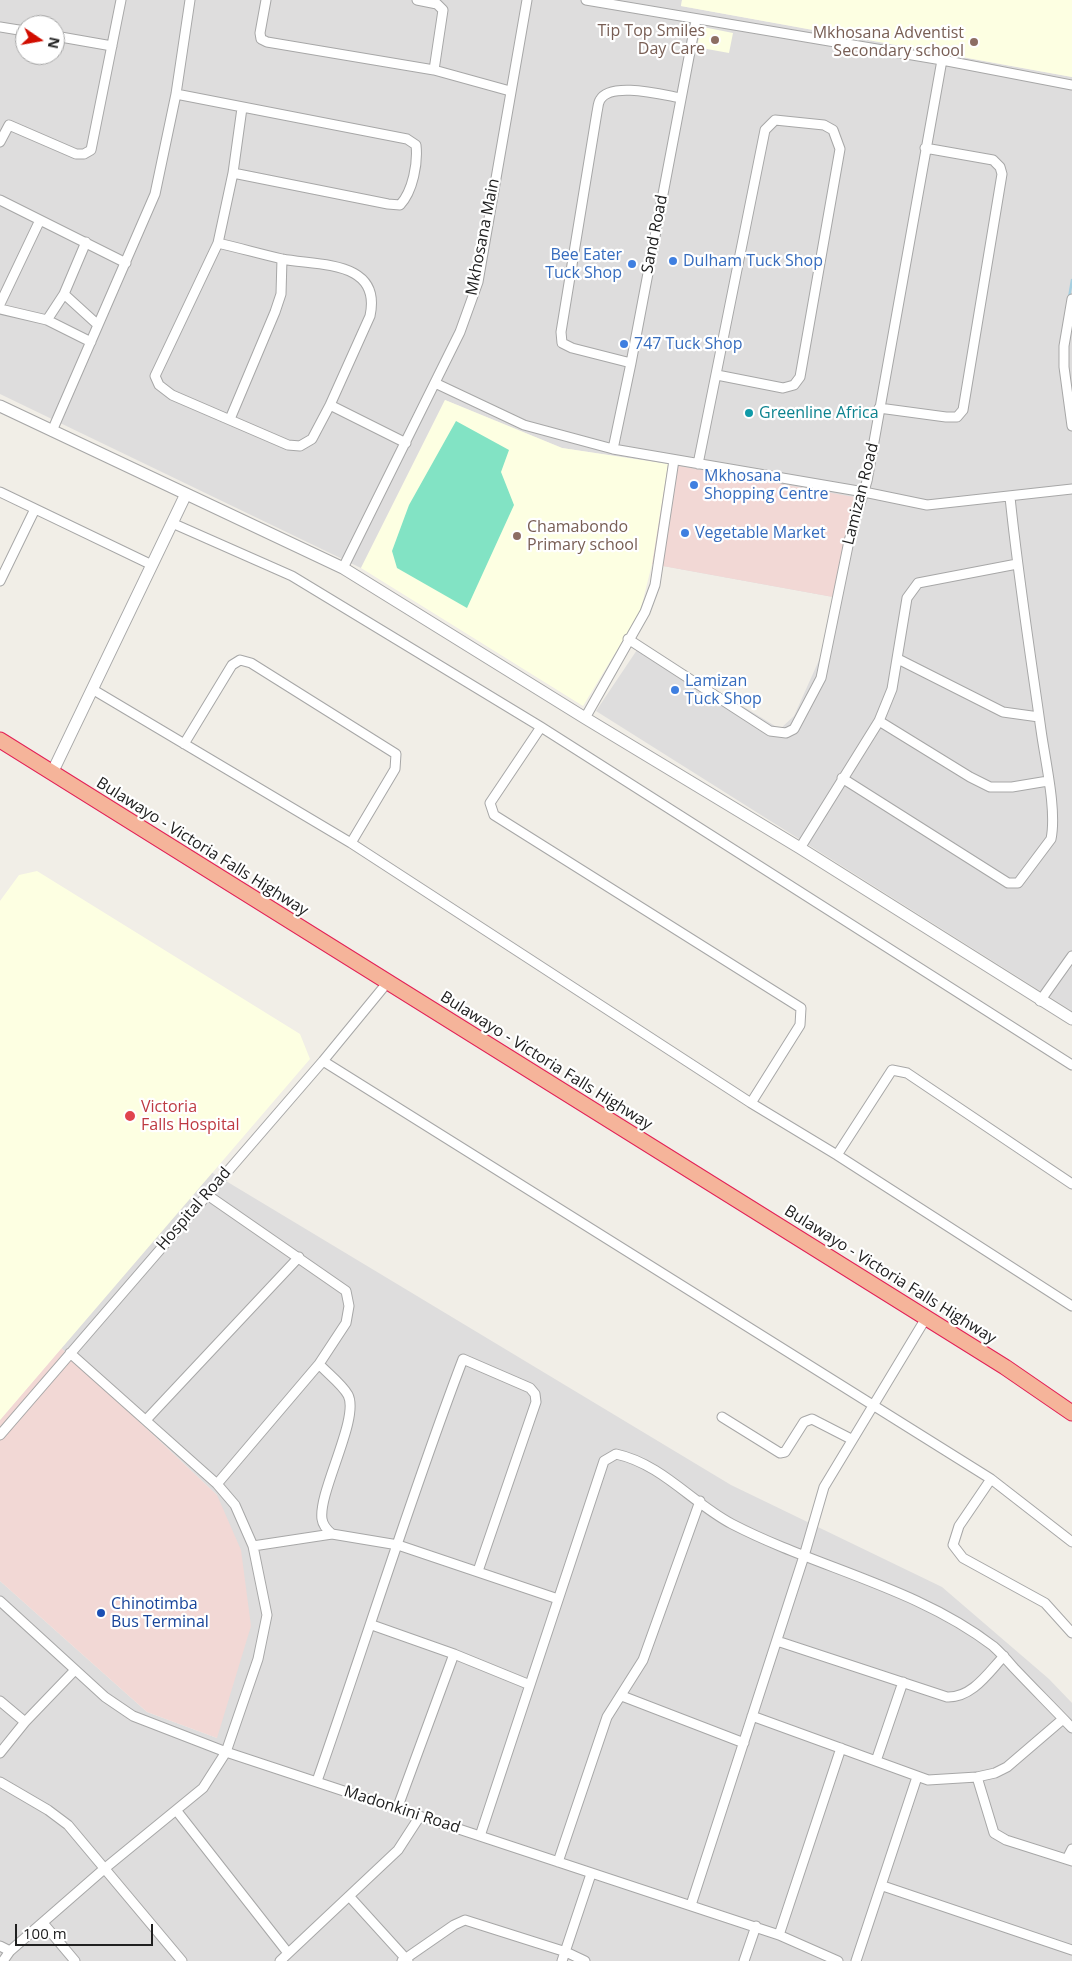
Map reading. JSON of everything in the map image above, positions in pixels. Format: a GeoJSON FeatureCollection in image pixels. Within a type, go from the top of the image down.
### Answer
{"type":"FeatureCollection","features":[{"type":"Feature","properties":{"kind":"highway","name":"Bulawayo - Victoria Falls Highway"},"geometry":{"type":"LineString","coordinates":[[0,740],[1005,1367],[1072,1413]]}},
{"type":"Feature","properties":{"kind":"street"},"geometry":{"type":"LineString","coordinates":[[0,120],[76,154],[84,154],[91,150],[121,0]]}},
{"type":"Feature","properties":{"kind":"street"},"geometry":{"type":"LineString","coordinates":[[52,431],[155,194],[176,94],[190,0]]}},
{"type":"Feature","properties":{"kind":"street"},"geometry":{"type":"LineString","coordinates":[[266,0],[260,33],[261,39],[267,42],[434,70],[510,91]]}},
{"type":"Feature","properties":{"kind":"street"},"geometry":{"type":"LineString","coordinates":[[417,0],[437,4],[443,10],[434,70]]}},
{"type":"Feature","properties":{"kind":"street","name":"Mkhosana Main"},"geometry":{"type":"LineString","coordinates":[[343,568],[460,332],[478,282],[527,0]]}},
{"type":"Feature","properties":{"kind":"street"},"geometry":{"type":"LineString","coordinates":[[586,0],[622,3],[696,20],[942,60],[1072,85]]}},
{"type":"Feature","properties":{"kind":"street","name":"Sand Road"},"geometry":{"type":"LineString","coordinates":[[612,449],[631,362],[696,20]]}},
{"type":"Feature","properties":{"kind":"street"},"geometry":{"type":"LineString","coordinates":[[0,27],[15,29]]}},
{"type":"Feature","properties":{"kind":"street"},"geometry":{"type":"LineString","coordinates":[[65,38],[112,46]]}},
{"type":"Feature","properties":{"kind":"street","name":"Lamizan Road"},"geometry":{"type":"LineString","coordinates":[[628,639],[770,731],[786,733],[794,730],[822,678],[849,541],[864,492],[942,60]]}},
{"type":"Feature","properties":{"kind":"street"},"geometry":{"type":"LineString","coordinates":[[631,362],[572,348],[562,343],[561,332],[597,112],[600,99],[607,92],[620,89],[681,98]]}},
{"type":"Feature","properties":{"kind":"street"},"geometry":{"type":"LineString","coordinates":[[176,94],[407,139],[416,145],[417,156],[408,197],[400,205],[233,173]]}},
{"type":"Feature","properties":{"kind":"street"},"geometry":{"type":"LineString","coordinates":[[218,243],[282,259],[347,269],[359,276],[370,288],[373,301],[370,316],[330,405],[312,439],[300,446],[288,444],[172,395],[159,385],[156,376],[218,243],[233,173],[242,108]]}},
{"type":"Feature","properties":{"kind":"street"},"geometry":{"type":"LineString","coordinates":[[698,464],[765,130],[775,120],[824,125],[833,130],[840,149],[800,377],[794,385],[783,388],[717,375]]}},
{"type":"Feature","properties":{"kind":"street"},"geometry":{"type":"LineString","coordinates":[[0,142],[9,125]]}},
{"type":"Feature","properties":{"kind":"street"},"geometry":{"type":"LineString","coordinates":[[880,408],[946,417],[957,416],[963,410],[1002,174],[1000,167],[993,160],[925,148]]}},
{"type":"Feature","properties":{"kind":"street"},"geometry":{"type":"LineString","coordinates":[[1,203],[86,242],[126,263]]}},
{"type":"Feature","properties":{"kind":"street"},"geometry":{"type":"LineString","coordinates":[[0,304],[40,220]]}},
{"type":"Feature","properties":{"kind":"street"},"geometry":{"type":"LineString","coordinates":[[47,320],[64,294],[86,242]]}},
{"type":"Feature","properties":{"kind":"street"},"geometry":{"type":"LineString","coordinates":[[230,419],[276,312],[281,294],[282,259]]}},
{"type":"Feature","properties":{"kind":"street"},"geometry":{"type":"LineString","coordinates":[[64,294],[98,325]]}},
{"type":"Feature","properties":{"kind":"street"},"geometry":{"type":"LineString","coordinates":[[1072,300],[1064,346],[1064,368],[1072,426]]}},
{"type":"Feature","properties":{"kind":"street"},"geometry":{"type":"LineString","coordinates":[[0,308],[47,320],[91,342]]}},
{"type":"Feature","properties":{"kind":"street"},"geometry":{"type":"LineString","coordinates":[[435,383],[524,424],[612,449],[864,492],[927,505],[1072,489]]}},
{"type":"Feature","properties":{"kind":"street"},"geometry":{"type":"LineString","coordinates":[[330,405],[406,443]]}},
{"type":"Feature","properties":{"kind":"street"},"geometry":{"type":"LineString","coordinates":[[0,406],[343,568],[584,718],[800,848],[1040,1001],[1072,1019]]}},
{"type":"Feature","properties":{"kind":"street"},"geometry":{"type":"LineString","coordinates":[[584,718],[645,612],[655,585],[674,460]]}},
{"type":"Feature","properties":{"kind":"street"},"geometry":{"type":"LineString","coordinates":[[0,492],[152,565]]}},
{"type":"Feature","properties":{"kind":"street"},"geometry":{"type":"LineString","coordinates":[[52,773],[186,494]]}},
{"type":"Feature","properties":{"kind":"street"},"geometry":{"type":"LineString","coordinates":[[842,778],[1003,880],[1014,884],[1018,883],[1051,839],[1053,830],[1048,781],[1017,564],[1010,497]]}},
{"type":"Feature","properties":{"kind":"street"},"geometry":{"type":"LineString","coordinates":[[0,581],[35,509]]}},
{"type":"Feature","properties":{"kind":"street"},"geometry":{"type":"LineString","coordinates":[[172,523],[292,576],[541,727],[1072,1065]]}},
{"type":"Feature","properties":{"kind":"street"},"geometry":{"type":"LineString","coordinates":[[800,848],[879,721],[892,689],[908,598],[918,583],[1017,564]]}},
{"type":"Feature","properties":{"kind":"street"},"geometry":{"type":"LineString","coordinates":[[898,659],[1003,712],[1039,717]]}},
{"type":"Feature","properties":{"kind":"street"},"geometry":{"type":"LineString","coordinates":[[184,744],[232,665],[240,660],[251,663],[396,754],[395,769],[351,844]]}},
{"type":"Feature","properties":{"kind":"street"},"geometry":{"type":"LineString","coordinates":[[92,689],[351,844],[751,1103],[837,1155],[1072,1306]]}},
{"type":"Feature","properties":{"kind":"street"},"geometry":{"type":"LineString","coordinates":[[879,721],[970,777],[990,787],[1012,787],[1048,781]]}},
{"type":"Feature","properties":{"kind":"street"},"geometry":{"type":"LineString","coordinates":[[541,727],[490,803],[494,815],[801,1008],[800,1025],[751,1103]]}},
{"type":"Feature","properties":{"kind":"street"},"geometry":{"type":"LineString","coordinates":[[1040,1001],[1072,956]]}},
{"type":"Feature","properties":{"kind":"street","name":"Hospital Road"},"geometry":{"type":"LineString","coordinates":[[0,1435],[206,1194],[323,1061],[387,983]]}},
{"type":"Feature","properties":{"kind":"street"},"geometry":{"type":"LineString","coordinates":[[323,1061],[990,1479],[1072,1542]]}},
{"type":"Feature","properties":{"kind":"street"},"geometry":{"type":"LineString","coordinates":[[837,1155],[892,1070],[907,1073],[1072,1184]]}},
{"type":"Feature","properties":{"kind":"street"},"geometry":{"type":"LineString","coordinates":[[206,1194],[299,1256],[346,1291],[349,1298],[346,1323],[318,1364],[217,1484]]}},
{"type":"Feature","properties":{"kind":"street"},"geometry":{"type":"LineString","coordinates":[[146,1420],[299,1256]]}},
{"type":"Feature","properties":{"kind":"street"},"geometry":{"type":"LineString","coordinates":[[691,1905],[777,1641],[824,1488],[871,1405],[926,1318]]}},
{"type":"Feature","properties":{"kind":"street"},"geometry":{"type":"LineString","coordinates":[[3,1961],[10,1951],[104,1869],[203,1788],[226,1752],[258,1659],[267,1615],[252,1546],[234,1506],[217,1484],[70,1353]]}},
{"type":"Feature","properties":{"kind":"street"},"geometry":{"type":"LineString","coordinates":[[317,1781],[372,1625],[433,1438],[463,1359],[524,1384],[535,1394],[536,1402],[478,1571]]}},
{"type":"Feature","properties":{"kind":"street"},"geometry":{"type":"LineString","coordinates":[[318,1364],[348,1395],[349,1402],[348,1420],[322,1512],[325,1528],[332,1534]]}},
{"type":"Feature","properties":{"kind":"street"},"geometry":{"type":"LineString","coordinates":[[722,1417],[780,1453],[786,1452],[804,1422],[812,1419],[851,1439]]}},
{"type":"Feature","properties":{"kind":"street"},"geometry":{"type":"LineString","coordinates":[[480,1836],[604,1461],[616,1454],[630,1457],[656,1470],[731,1523],[804,1556],[925,1604],[979,1636],[1004,1656],[1072,1728]]}},
{"type":"Feature","properties":{"kind":"street"},"geometry":{"type":"LineString","coordinates":[[990,1479],[959,1526],[953,1545],[963,1558],[1045,1603],[1072,1633]]}},
{"type":"Feature","properties":{"kind":"street"},"geometry":{"type":"LineString","coordinates":[[558,1862],[607,1717],[643,1660],[700,1502]]}},
{"type":"Feature","properties":{"kind":"street"},"geometry":{"type":"LineString","coordinates":[[252,1546],[332,1534],[398,1545],[558,1599]]}},
{"type":"Feature","properties":{"kind":"street","name":"Madonkini Road"},"geometry":{"type":"LineString","coordinates":[[0,1601],[105,1697],[133,1716],[226,1752],[591,1874],[756,1926],[838,1961]]}},
{"type":"Feature","properties":{"kind":"street"},"geometry":{"type":"LineString","coordinates":[[372,1625],[454,1654],[530,1685]]}},
{"type":"Feature","properties":{"kind":"street"},"geometry":{"type":"LineString","coordinates":[[777,1641],[947,1697],[958,1698],[972,1690],[1004,1656]]}},
{"type":"Feature","properties":{"kind":"street"},"geometry":{"type":"LineString","coordinates":[[397,1809],[454,1654]]}},
{"type":"Feature","properties":{"kind":"street"},"geometry":{"type":"LineString","coordinates":[[0,1753],[25,1722],[75,1670]]}},
{"type":"Feature","properties":{"kind":"street"},"geometry":{"type":"LineString","coordinates":[[876,1761],[903,1682]]}},
{"type":"Feature","properties":{"kind":"street"},"geometry":{"type":"LineString","coordinates":[[622,1696],[744,1743]]}},
{"type":"Feature","properties":{"kind":"street"},"geometry":{"type":"LineString","coordinates":[[0,1701],[25,1722]]}},
{"type":"Feature","properties":{"kind":"street"},"geometry":{"type":"LineString","coordinates":[[752,1716],[928,1780],[978,1777],[995,1773],[1007,1767],[1063,1719]]}},
{"type":"Feature","properties":{"kind":"street"},"geometry":{"type":"LineString","coordinates":[[779,1935],[841,1748]]}},
{"type":"Feature","properties":{"kind":"street"},"geometry":{"type":"LineString","coordinates":[[856,1961],[883,1886],[917,1777]]}},
{"type":"Feature","properties":{"kind":"street"},"geometry":{"type":"LineString","coordinates":[[978,1777],[994,1833],[1006,1840],[1070,1860],[1072,1849]]}},
{"type":"Feature","properties":{"kind":"street"},"geometry":{"type":"LineString","coordinates":[[0,1782],[48,1810],[68,1826],[182,1961]]}},
{"type":"Feature","properties":{"kind":"street"},"geometry":{"type":"LineString","coordinates":[[176,1810],[288,1953]]}},
{"type":"Feature","properties":{"kind":"street"},"geometry":{"type":"LineString","coordinates":[[280,1961],[398,1850],[420,1816]]}},
{"type":"Feature","properties":{"kind":"street"},"geometry":{"type":"LineString","coordinates":[[564,1956],[591,1874]]}},
{"type":"Feature","properties":{"kind":"street"},"geometry":{"type":"LineString","coordinates":[[883,1886],[1072,1950]]}},
{"type":"Feature","properties":{"kind":"street"},"geometry":{"type":"LineString","coordinates":[[349,1896],[406,1960],[465,1920],[564,1956],[585,1961]]}},
{"type":"Feature","properties":{"kind":"street"},"geometry":{"type":"LineString","coordinates":[[43,1923],[75,1961]]}},
{"type":"Feature","properties":{"kind":"street"},"geometry":{"type":"LineString","coordinates":[[744,1961],[756,1926]]}},
{"type":"Feature","properties":{"kind":"street"},"geometry":{"type":"LineString","coordinates":[[0,1946],[10,1951]]}},
{"type":"Feature","properties":{"kind":"shaded area"},"geometry":{"type":"Polygon","coordinates":[[[0,0],[682,0],[681,6],[1072,77],[1072,1011],[596,711],[641,644],[780,729],[794,716],[820,658],[833,597],[652,564],[668,464],[562,448],[445,400],[361,568],[0,394],[0,0]]]}},
{"type":"Feature","properties":{"kind":"shaded area","name":"Mkhosana Adventist Secondary school"},"geometry":{"type":"Polygon","coordinates":[[[682,0],[1072,0],[1072,77],[681,6],[682,0]]]}},
{"type":"Feature","properties":{"kind":"shaded area","name":"Tip Top Smiles Day Care"},"geometry":{"type":"Polygon","coordinates":[[[703,27],[733,33],[729,53],[696,47],[703,27]]]}},
{"type":"Feature","properties":{"kind":"shaded area","name":"Chamabondo Primary school"},"geometry":{"type":"Polygon","coordinates":[[[445,400],[562,448],[668,464],[652,564],[640,612],[583,706],[361,568],[445,400]]]}},
{"type":"Feature","properties":{"kind":"shaded area"},"geometry":{"type":"Polygon","coordinates":[[[668,464],[854,497],[833,597],[652,564],[668,464]]]}},
{"type":"Feature","properties":{"kind":"shaded area","name":"Victoria Falls Hospital"},"geometry":{"type":"Polygon","coordinates":[[[37,871],[300,1034],[310,1059],[0,1420],[0,901],[19,875],[37,871]]]}},
{"type":"Feature","properties":{"kind":"shaded area"},"geometry":{"type":"Polygon","coordinates":[[[211,1172],[731,1485],[942,1587],[1049,1679],[1072,1703],[1072,1961],[0,1961],[0,1581],[147,1712],[217,1738],[217,1495],[61,1348],[211,1172]]]}},
{"type":"Feature","properties":{"kind":"shaded area"},"geometry":{"type":"Polygon","coordinates":[[[61,1348],[217,1495],[241,1550],[251,1626],[217,1738],[147,1712],[0,1581],[0,1420],[61,1348]]]}},
{"type":"Feature","properties":{"kind":"green space"},"geometry":{"type":"Polygon","coordinates":[[[456,421],[509,450],[501,472],[514,505],[467,608],[397,568],[392,551],[409,505],[456,421]]]}},
{"type":"Feature","properties":{"kind":"waterway"},"geometry":{"type":"LineString","coordinates":[[1069,298],[1072,280]]}},
{"type":"Feature","properties":{"kind":"place","name":"Tip Top Smiles Day Care"},"geometry":{"type":"Point","coordinates":[715,40]}},
{"type":"Feature","properties":{"kind":"place","name":"Mkhosana Adventist Secondary school"},"geometry":{"type":"Point","coordinates":[974,42]}},
{"type":"Feature","properties":{"kind":"place","name":"Dulham Tuck Shop"},"geometry":{"type":"Point","coordinates":[673,261]}},
{"type":"Feature","properties":{"kind":"place","name":"Bee Eater Tuck Shop"},"geometry":{"type":"Point","coordinates":[632,264]}},
{"type":"Feature","properties":{"kind":"place","name":"747 Tuck Shop"},"geometry":{"type":"Point","coordinates":[624,344]}},
{"type":"Feature","properties":{"kind":"place","name":"Greenline Africa"},"geometry":{"type":"Point","coordinates":[749,413]}},
{"type":"Feature","properties":{"kind":"place","name":"Mkhosana Shopping Centre"},"geometry":{"type":"Point","coordinates":[694,485]}},
{"type":"Feature","properties":{"kind":"place","name":"Vegetable Market"},"geometry":{"type":"Point","coordinates":[685,533]}},
{"type":"Feature","properties":{"kind":"place","name":"Chamabondo Primary school"},"geometry":{"type":"Point","coordinates":[517,536]}},
{"type":"Feature","properties":{"kind":"place","name":"Lamizan Tuck Shop"},"geometry":{"type":"Point","coordinates":[675,690]}},
{"type":"Feature","properties":{"kind":"place","name":"Victoria Falls Hospital"},"geometry":{"type":"Point","coordinates":[130,1116]}},
{"type":"Feature","properties":{"kind":"place","name":"Chinotimba Bus Terminal"},"geometry":{"type":"Point","coordinates":[101,1613]}}]}
